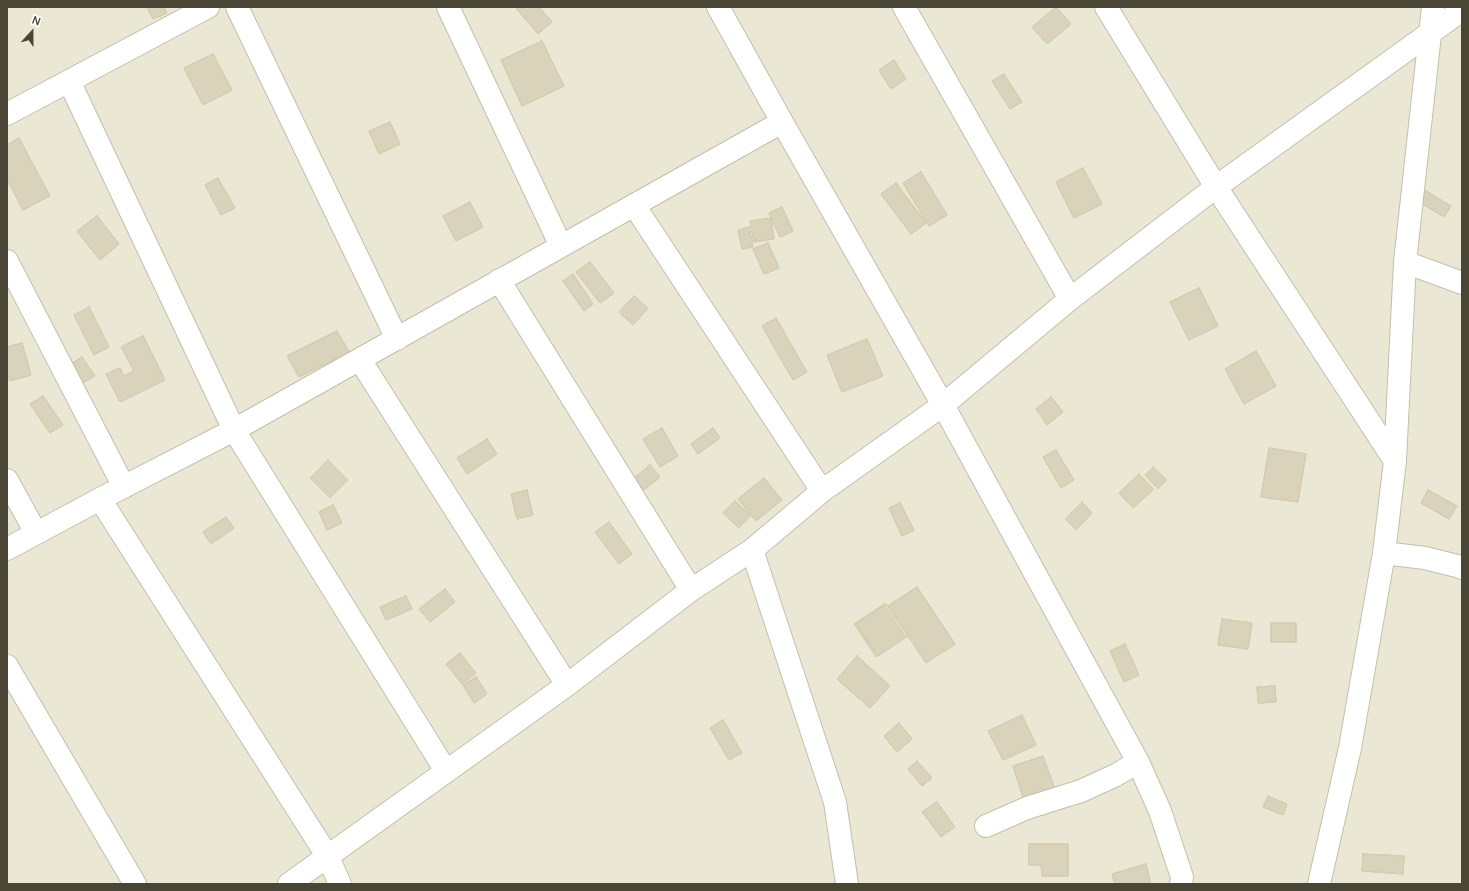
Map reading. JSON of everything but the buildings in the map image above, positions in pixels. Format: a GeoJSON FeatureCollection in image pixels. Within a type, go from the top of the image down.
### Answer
{"type":"FeatureCollection","features":[{"type":"Feature","properties":{"kind":"street"},"geometry":{"type":"LineString","coordinates":[[7,114],[208,7]]}},
{"type":"Feature","properties":{"kind":"street"},"geometry":{"type":"LineString","coordinates":[[237,7],[397,339]]}},
{"type":"Feature","properties":{"kind":"street"},"geometry":{"type":"LineString","coordinates":[[448,7],[561,246]]}},
{"type":"Feature","properties":{"kind":"street"},"geometry":{"type":"LineString","coordinates":[[718,7],[943,405],[1138,762],[1160,811],[1182,877],[1181,884]]}},
{"type":"Feature","properties":{"kind":"street"},"geometry":{"type":"LineString","coordinates":[[904,7],[1070,299]]}},
{"type":"Feature","properties":{"kind":"street"},"geometry":{"type":"LineString","coordinates":[[1106,7],[1216,187],[1395,461]]}},
{"type":"Feature","properties":{"kind":"street"},"geometry":{"type":"LineString","coordinates":[[1319,884],[1350,748],[1384,553],[1395,461],[1405,262],[1433,7]]}},
{"type":"Feature","properties":{"kind":"street"},"geometry":{"type":"LineString","coordinates":[[289,884],[567,685],[691,590],[752,550],[822,491],[943,405],[1070,299],[1216,187],[1462,10]]}},
{"type":"Feature","properties":{"kind":"street"},"geometry":{"type":"LineString","coordinates":[[69,81],[234,430],[446,771]]}},
{"type":"Feature","properties":{"kind":"street"},"geometry":{"type":"LineString","coordinates":[[7,549],[234,430],[782,122]]}},
{"type":"Feature","properties":{"kind":"street"},"geometry":{"type":"LineString","coordinates":[[634,205],[822,491]]}},
{"type":"Feature","properties":{"kind":"street"},"geometry":{"type":"LineString","coordinates":[[7,261],[124,487]]}},
{"type":"Feature","properties":{"kind":"street"},"geometry":{"type":"LineString","coordinates":[[1405,262],[1462,282]]}},
{"type":"Feature","properties":{"kind":"street"},"geometry":{"type":"LineString","coordinates":[[499,280],[691,590]]}},
{"type":"Feature","properties":{"kind":"street"},"geometry":{"type":"LineString","coordinates":[[360,360],[567,685]]}},
{"type":"Feature","properties":{"kind":"street"},"geometry":{"type":"LineString","coordinates":[[7,480],[36,533]]}},
{"type":"Feature","properties":{"kind":"street"},"geometry":{"type":"LineString","coordinates":[[100,499],[328,857],[340,884]]}},
{"type":"Feature","properties":{"kind":"street"},"geometry":{"type":"LineString","coordinates":[[752,550],[835,802],[848,884]]}},
{"type":"Feature","properties":{"kind":"street"},"geometry":{"type":"LineString","coordinates":[[1384,553],[1425,558],[1462,566]]}},
{"type":"Feature","properties":{"kind":"street"},"geometry":{"type":"LineString","coordinates":[[7,666],[135,884]]}},
{"type":"Feature","properties":{"kind":"street"},"geometry":{"type":"LineString","coordinates":[[986,826],[1027,808],[1081,791],[1116,775],[1138,762]]}},
{"type":"Feature","properties":{"kind":"shaded area"},"geometry":{"type":"Polygon","coordinates":[[[7,7],[1462,7],[1462,884],[7,884],[7,7]]]}}]}
